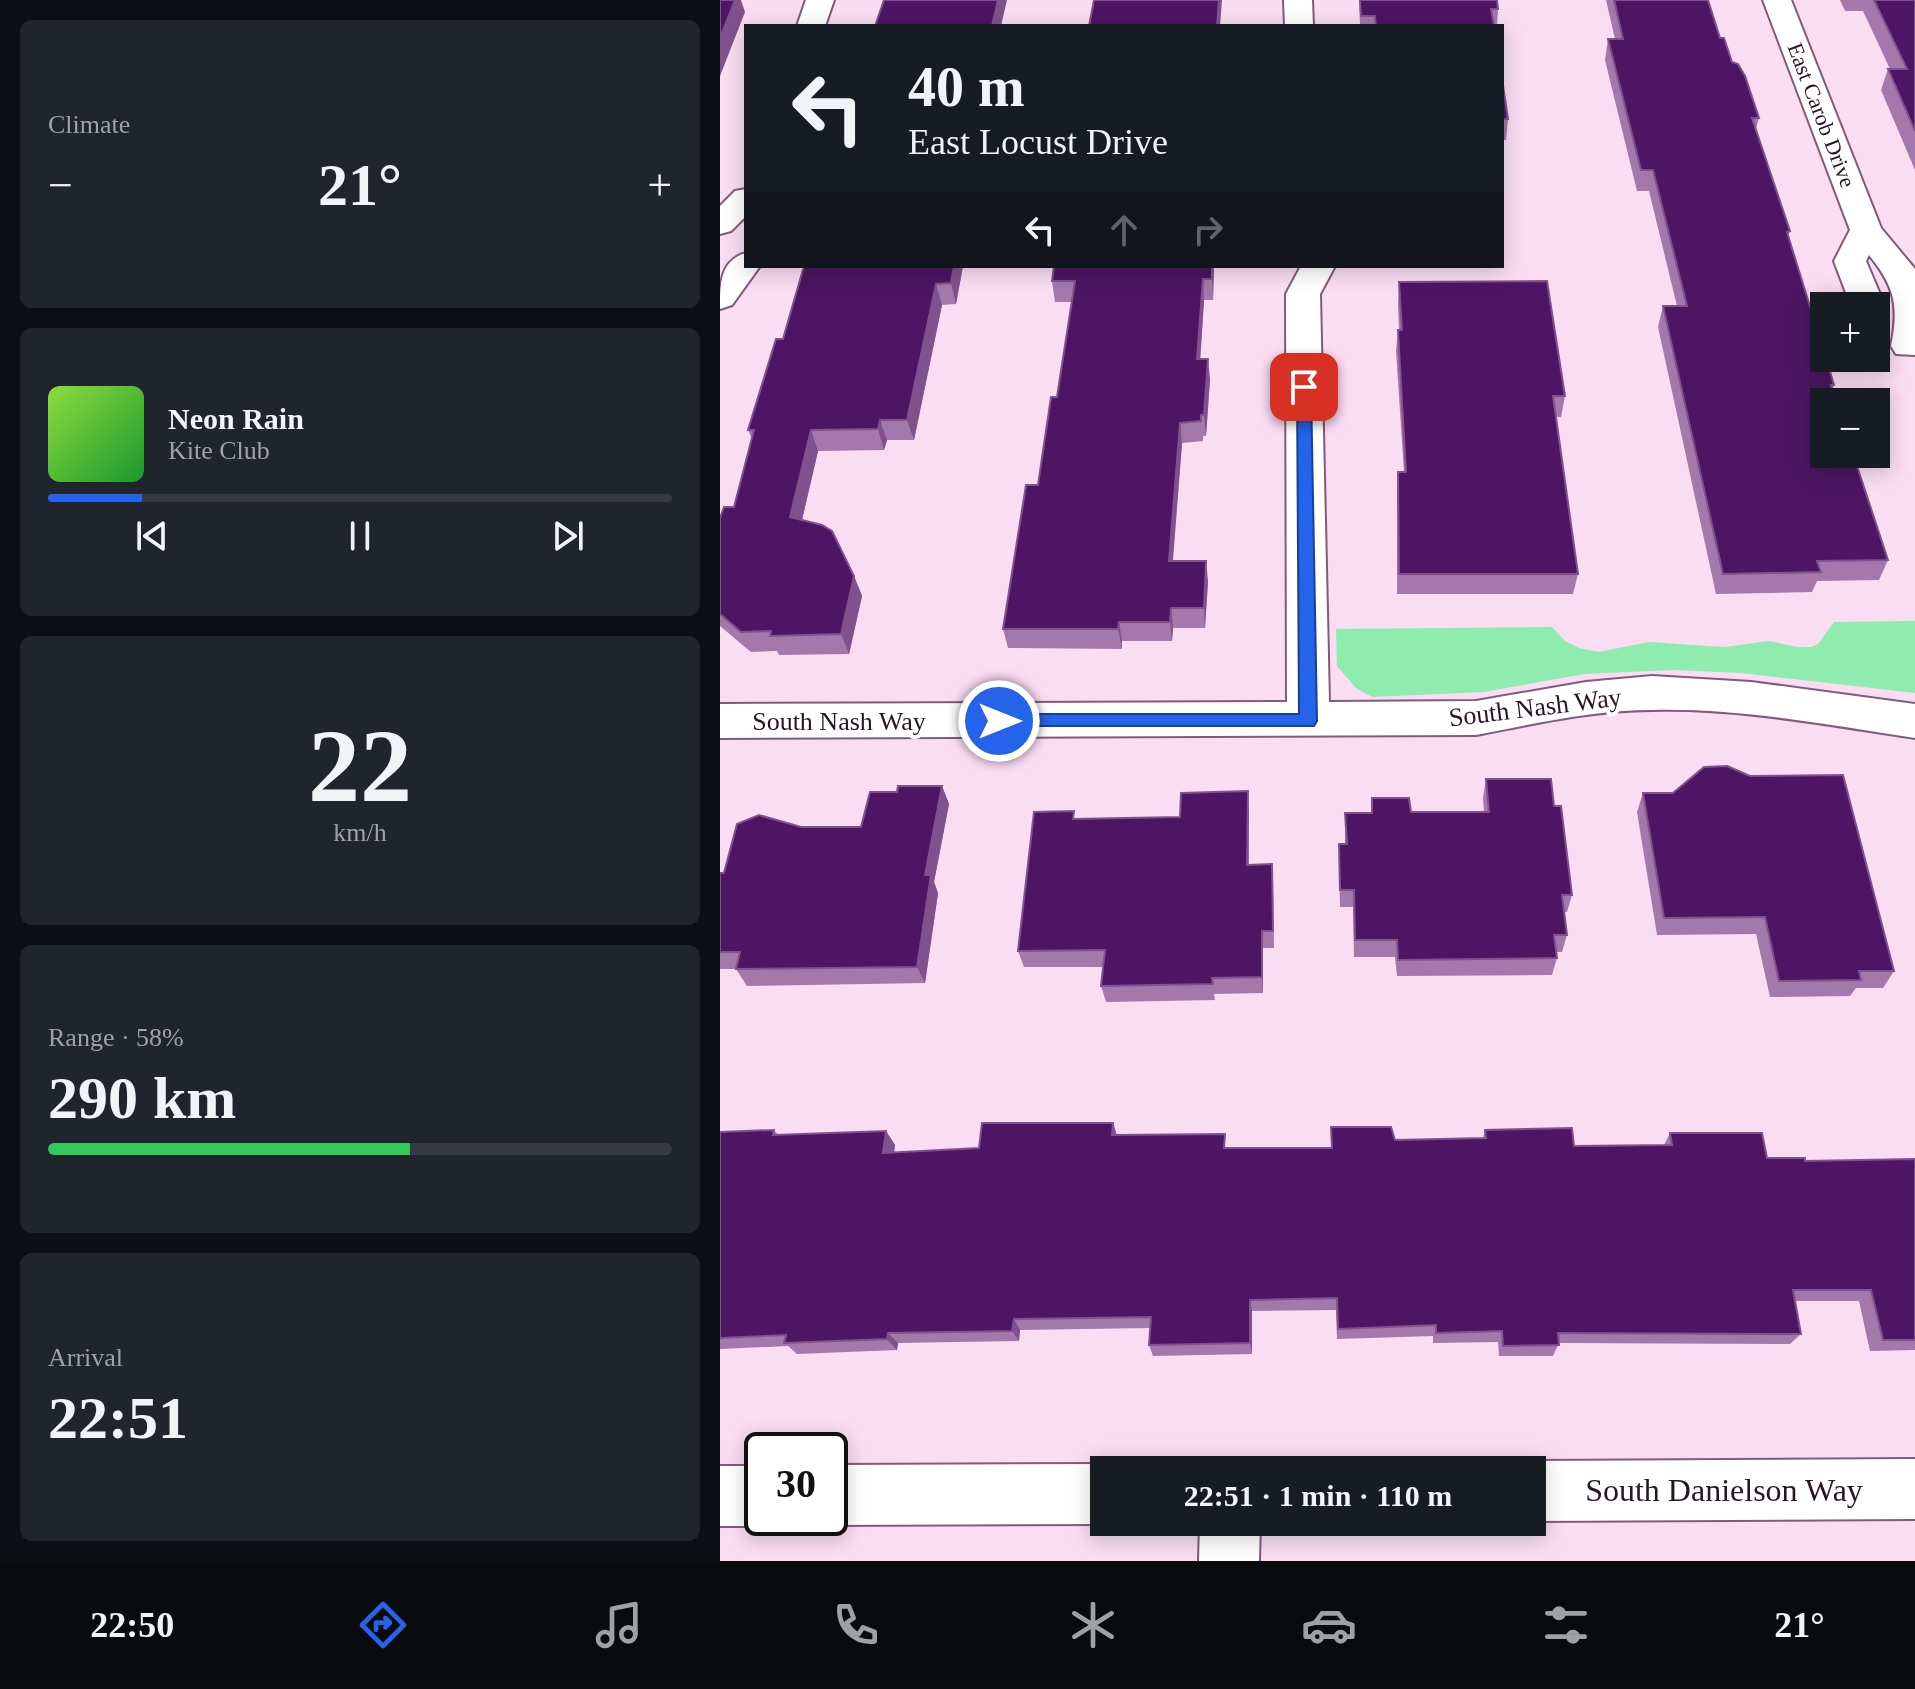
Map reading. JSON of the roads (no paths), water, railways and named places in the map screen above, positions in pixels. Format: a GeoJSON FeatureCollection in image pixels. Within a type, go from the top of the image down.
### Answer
{"type":"FeatureCollection","features":[{"type":"Feature","properties":{"kind":"street"},"geometry":{"type":"LineString","coordinates":[[812,24],[820,0]]}},
{"type":"Feature","properties":{"kind":"street"},"geometry":{"type":"LineString","coordinates":[[1298,0],[1299,24]]}},
{"type":"Feature","properties":{"kind":"street","name":"East Carob Drive"},"geometry":{"type":"LineString","coordinates":[[1777,0],[1866,230],[1902,274],[1911,299],[1912,355]]}},
{"type":"Feature","properties":{"kind":"street"},"geometry":{"type":"LineString","coordinates":[[720,224],[744,200]]}},
{"type":"Feature","properties":{"kind":"street"},"geometry":{"type":"LineString","coordinates":[[1861,292],[1850,261],[1866,230]]}},
{"type":"Feature","properties":{"kind":"street"},"geometry":{"type":"LineString","coordinates":[[720,298],[744,266]]}},
{"type":"Feature","properties":{"kind":"street"},"geometry":{"type":"LineString","coordinates":[[1301,275],[1308,721]]}},
{"type":"Feature","properties":{"kind":"street","name":"East Carob Drive"},"geometry":{"type":"LineString","coordinates":[[1890,331],[1912,355]]}},
{"type":"Feature","properties":{"kind":"street","name":"South Nash Way"},"geometry":{"type":"LineString","coordinates":[[720,721],[1476,718],[1582,700],[1650,693],[1746,696],[1915,721]]}},
{"type":"Feature","properties":{"kind":"street","name":"South Danielson Way"},"geometry":{"type":"LineString","coordinates":[[1546,1491],[1915,1489]]}},
{"type":"Feature","properties":{"kind":"street"},"geometry":{"type":"LineString","coordinates":[[848,1495],[1090,1494]]}},
{"type":"Feature","properties":{"kind":"street"},"geometry":{"type":"LineString","coordinates":[[720,1496],[744,1496]]}},
{"type":"Feature","properties":{"kind":"street"},"geometry":{"type":"LineString","coordinates":[[1229,1561],[1230,1536]]}}]}
